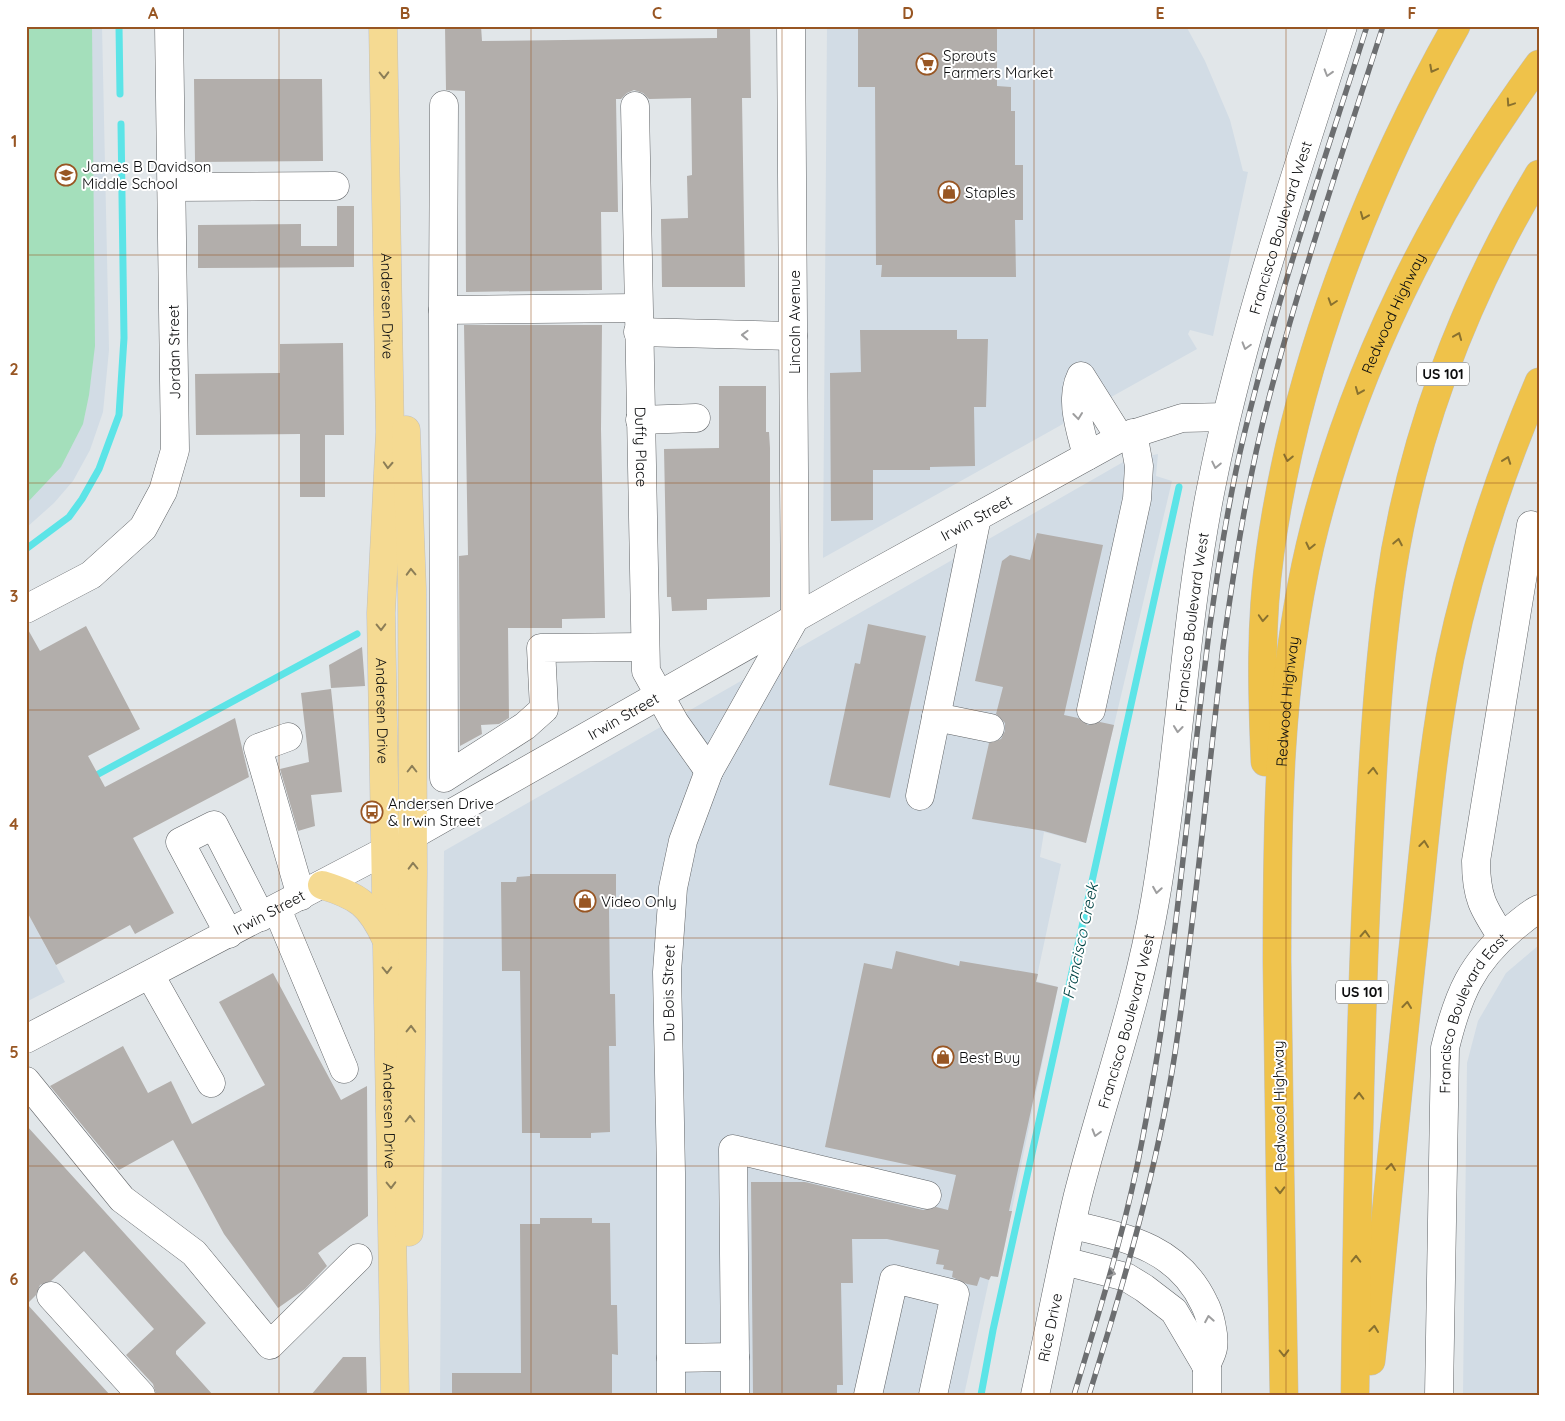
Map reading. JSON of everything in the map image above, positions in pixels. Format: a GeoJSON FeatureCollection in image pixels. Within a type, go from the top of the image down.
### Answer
{"type":"FeatureCollection","features":[{"type":"Feature","properties":{"kind":"highway"},"geometry":{"type":"LineString","coordinates":[[1278,1089],[1262,688],[1262,640],[1270,553],[1294,431],[1339,282],[1395,146],[1456,26]]}},
{"type":"Feature","properties":{"kind":"highway","name":"Redwood Highway"},"geometry":{"type":"LineString","coordinates":[[1284,1395],[1278,1089],[1278,803],[1281,743],[1292,643],[1310,546],[1338,450],[1378,346],[1419,259],[1488,136],[1539,64]]}},
{"type":"Feature","properties":{"kind":"highway","name":"US 101"},"geometry":{"type":"LineString","coordinates":[[1355,1395],[1361,1020],[1373,773],[1390,590],[1405,507],[1418,454],[1449,357],[1492,258],[1539,174]]}},
{"type":"Feature","properties":{"kind":"highway"},"geometry":{"type":"LineString","coordinates":[[1367,1395],[1410,973],[1441,709],[1450,659],[1474,560],[1506,460],[1539,382]]}},
{"type":"Feature","properties":{"kind":"main road","name":"Andersen Drive"},"geometry":{"type":"LineString","coordinates":[[383,26],[390,432],[381,613],[395,1395]]}},
{"type":"Feature","properties":{"kind":"main road","name":"Andersen Drive"},"geometry":{"type":"LineString","coordinates":[[401,26],[406,436],[412,588],[409,1395]]}},
{"type":"Feature","properties":{"kind":"main road"},"geometry":{"type":"LineString","coordinates":[[311,890],[348,893],[362,902],[376,917],[386,940]]}},
{"type":"Feature","properties":{"kind":"street","name":"Jordan Street"},"geometry":{"type":"LineString","coordinates":[[26,609],[91,575],[143,528],[163,490],[175,450],[168,26]]}},
{"type":"Feature","properties":{"kind":"street","name":"Lincoln Avenue"},"geometry":{"type":"LineString","coordinates":[[791,26],[795,618]]}},
{"type":"Feature","properties":{"kind":"street","name":"Francisco Boulevard West"},"geometry":{"type":"LineString","coordinates":[[1064,1261],[1078,1198],[1119,1050],[1155,904],[1173,779],[1188,638],[1211,492],[1226,417],[1269,265],[1342,26]]}},
{"type":"Feature","properties":{"kind":"street"},"geometry":{"type":"LineString","coordinates":[[444,105],[444,778],[525,726],[544,709],[541,648],[645,647]]}},
{"type":"Feature","properties":{"kind":"street","name":"Duffy Place"},"geometry":{"type":"LineString","coordinates":[[635,106],[646,672],[658,695],[709,771]]}},
{"type":"Feature","properties":{"kind":"street"},"geometry":{"type":"LineString","coordinates":[[171,187],[334,186]]}},
{"type":"Feature","properties":{"kind":"street"},"geometry":{"type":"LineString","coordinates":[[443,310],[638,320],[794,336]]}},
{"type":"Feature","properties":{"kind":"street"},"geometry":{"type":"LineString","coordinates":[[1087,456],[1079,425],[1075,388],[1081,376],[1126,435],[1139,466],[1137,499],[1091,710]]}},
{"type":"Feature","properties":{"kind":"street","name":"Irwin Street"},"geometry":{"type":"LineString","coordinates":[[30,1029],[150,975],[385,851],[795,618],[1126,435],[1182,418],[1226,417]]}},
{"type":"Feature","properties":{"kind":"street"},"geometry":{"type":"LineString","coordinates":[[640,420],[696,418]]}},
{"type":"Feature","properties":{"kind":"street"},"geometry":{"type":"LineString","coordinates":[[920,796],[977,517]]}},
{"type":"Feature","properties":{"kind":"street","name":"Francisco Boulevard East"},"geometry":{"type":"LineString","coordinates":[[1438,1395],[1445,1048],[1456,1005],[1472,972],[1502,937],[1483,909],[1476,885],[1476,861],[1531,525]]}},
{"type":"Feature","properties":{"kind":"street","name":"Du Bois Street"},"geometry":{"type":"LineString","coordinates":[[671,1395],[671,1164],[667,972],[675,879],[683,841],[709,771],[795,618]]}},
{"type":"Feature","properties":{"kind":"street"},"geometry":{"type":"LineString","coordinates":[[936,717],[990,728]]}},
{"type":"Feature","properties":{"kind":"street"},"geometry":{"type":"LineString","coordinates":[[288,737],[258,748],[311,890]]}},
{"type":"Feature","properties":{"kind":"street"},"geometry":{"type":"LineString","coordinates":[[229,934],[180,842],[214,825],[269,913],[344,1069]]}},
{"type":"Feature","properties":{"kind":"street"},"geometry":{"type":"LineString","coordinates":[[1502,937],[1539,908]]}},
{"type":"Feature","properties":{"kind":"street"},"geometry":{"type":"LineString","coordinates":[[150,975],[210,1084]]}},
{"type":"Feature","properties":{"kind":"street"},"geometry":{"type":"LineString","coordinates":[[26,1081],[122,1199],[194,1252],[270,1345],[358,1258]]}},
{"type":"Feature","properties":{"kind":"street"},"geometry":{"type":"LineString","coordinates":[[735,1395],[733,1149],[926,1195]]}},
{"type":"Feature","properties":{"kind":"street"},"geometry":{"type":"LineString","coordinates":[[1072,1225],[1135,1241],[1166,1257],[1190,1278],[1208,1312],[1213,1347],[1206,1366],[1207,1395]]}},
{"type":"Feature","properties":{"kind":"street"},"geometry":{"type":"LineString","coordinates":[[1064,1261],[1126,1277],[1164,1302],[1183,1324],[1206,1366]]}},
{"type":"Feature","properties":{"kind":"street","name":"Rice Drive"},"geometry":{"type":"LineString","coordinates":[[1035,1395],[1064,1261]]}},
{"type":"Feature","properties":{"kind":"street"},"geometry":{"type":"LineString","coordinates":[[868,1395],[894,1279],[955,1294],[933,1395]]}},
{"type":"Feature","properties":{"kind":"street"},"geometry":{"type":"LineString","coordinates":[[50,1296],[142,1395]]}},
{"type":"Feature","properties":{"kind":"street"},"geometry":{"type":"LineString","coordinates":[[671,1358],[736,1357]]}},
{"type":"Feature","properties":{"kind":"shaded area","name":"James B Davidson Middle School"},"geometry":{"type":"Polygon","coordinates":[[[26,26],[102,26],[109,350],[103,412],[90,450],[73,481],[54,503],[26,528],[26,26]]]}},
{"type":"Feature","properties":{"kind":"shaded area"},"geometry":{"type":"Polygon","coordinates":[[[827,26],[1186,26],[1205,61],[1230,120],[1243,171],[1248,172],[1213,336],[1190,330],[1188,334],[1197,349],[823,558],[827,26]]]}},
{"type":"Feature","properties":{"kind":"shaded area"},"geometry":{"type":"Polygon","coordinates":[[[1158,454],[1156,476],[1172,481],[1086,843],[1044,832],[1040,857],[1061,864],[1036,981],[1058,987],[998,1277],[991,1276],[989,1280],[964,1395],[440,1395],[444,851],[1125,461],[1158,454]]]}},
{"type":"Feature","properties":{"kind":"shaded area"},"geometry":{"type":"Polygon","coordinates":[[[26,910],[65,982],[26,1002],[26,910]]]}},
{"type":"Feature","properties":{"kind":"shaded area"},"geometry":{"type":"Polygon","coordinates":[[[1539,945],[1539,1395],[1463,1395],[1467,1063],[1478,1021],[1506,973],[1539,945]]]}},
{"type":"Feature","properties":{"kind":"green space","name":"James B Davidson Middle School"},"geometry":{"type":"Polygon","coordinates":[[[26,26],[92,26],[95,346],[89,395],[83,424],[61,467],[26,504],[26,26]]]}},
{"type":"Feature","properties":{"kind":"building"},"geometry":{"type":"Polygon","coordinates":[[[445,26],[481,26],[482,41],[717,38],[717,26],[750,26],[751,98],[742,98],[745,287],[662,287],[661,219],[688,218],[687,176],[692,175],[691,98],[649,99],[643,93],[634,90],[627,93],[621,99],[616,99],[618,212],[601,212],[602,290],[466,292],[465,91],[446,90],[445,26]]]}},
{"type":"Feature","properties":{"kind":"building","name":"Staples"},"geometry":{"type":"Polygon","coordinates":[[[858,26],[997,26],[997,86],[1011,87],[1011,111],[1015,111],[1015,165],[1023,165],[1023,220],[1015,220],[1016,277],[881,277],[882,265],[876,265],[875,87],[858,87],[858,26]]]}},
{"type":"Feature","properties":{"kind":"building"},"geometry":{"type":"Polygon","coordinates":[[[194,79],[322,79],[323,161],[195,162],[194,79]]]}},
{"type":"Feature","properties":{"kind":"building"},"geometry":{"type":"Polygon","coordinates":[[[337,206],[354,206],[354,267],[198,268],[198,225],[301,224],[301,246],[337,246],[337,206]]]}},
{"type":"Feature","properties":{"kind":"building"},"geometry":{"type":"Polygon","coordinates":[[[464,325],[602,325],[601,429],[605,618],[562,619],[562,628],[508,628],[509,718],[499,724],[481,725],[482,734],[460,746],[459,556],[468,555],[464,325]]]}},
{"type":"Feature","properties":{"kind":"building"},"geometry":{"type":"Polygon","coordinates":[[[860,330],[957,330],[957,339],[988,339],[986,407],[974,407],[975,466],[930,467],[930,470],[873,470],[873,520],[831,521],[830,373],[861,372],[860,330]]]}},
{"type":"Feature","properties":{"kind":"building"},"geometry":{"type":"Polygon","coordinates":[[[343,343],[344,435],[325,435],[325,497],[300,497],[300,434],[196,435],[195,374],[280,373],[280,344],[343,343]]]}},
{"type":"Feature","properties":{"kind":"building"},"geometry":{"type":"Polygon","coordinates":[[[719,386],[766,386],[766,432],[769,432],[770,448],[770,597],[707,599],[707,610],[672,611],[671,597],[667,597],[664,449],[719,448],[719,386]]]}},
{"type":"Feature","properties":{"kind":"building"},"geometry":{"type":"Polygon","coordinates":[[[1037,533],[1103,545],[1064,715],[1078,718],[1088,725],[1100,722],[1114,725],[1086,843],[1044,831],[972,819],[989,743],[1001,739],[1005,731],[1005,723],[996,714],[1003,687],[975,681],[1002,561],[1010,555],[1030,560],[1037,533]]]}},
{"type":"Feature","properties":{"kind":"building"},"geometry":{"type":"Polygon","coordinates":[[[868,624],[926,636],[890,798],[829,785],[855,663],[860,664],[868,624]]]}},
{"type":"Feature","properties":{"kind":"building"},"geometry":{"type":"Polygon","coordinates":[[[26,626],[40,651],[86,626],[140,729],[88,756],[105,787],[235,718],[249,777],[133,838],[174,913],[135,934],[130,925],[56,965],[26,910],[26,626]]]}},
{"type":"Feature","properties":{"kind":"building"},"geometry":{"type":"Polygon","coordinates":[[[362,647],[365,686],[331,688],[329,665],[362,647]]]}},
{"type":"Feature","properties":{"kind":"building"},"geometry":{"type":"Polygon","coordinates":[[[331,689],[342,792],[311,795],[315,826],[298,831],[280,769],[309,762],[301,693],[331,689]]]}},
{"type":"Feature","properties":{"kind":"building"},"geometry":{"type":"Polygon","coordinates":[[[530,874],[616,874],[616,906],[609,907],[610,994],[615,994],[616,1046],[609,1046],[610,1132],[591,1133],[591,1138],[540,1138],[540,1133],[522,1133],[520,971],[502,971],[501,882],[516,882],[517,877],[530,876],[530,874]]]}},
{"type":"Feature","properties":{"kind":"building"},"geometry":{"type":"Polygon","coordinates":[[[896,951],[959,966],[960,961],[1038,974],[1036,982],[1058,987],[1009,1211],[1012,1211],[998,1277],[991,1276],[989,1280],[980,1277],[977,1286],[967,1284],[952,1277],[953,1271],[943,1269],[944,1265],[936,1264],[939,1250],[887,1239],[852,1239],[853,1283],[841,1283],[843,1385],[837,1385],[837,1395],[753,1395],[751,1182],[805,1182],[923,1210],[936,1207],[948,1210],[956,1175],[825,1147],[864,963],[892,969],[896,951]]]}},
{"type":"Feature","properties":{"kind":"building"},"geometry":{"type":"Polygon","coordinates":[[[273,973],[341,1100],[367,1086],[368,1216],[318,1253],[327,1266],[305,1289],[278,1308],[224,1234],[173,1140],[119,1170],[50,1086],[123,1046],[148,1093],[171,1081],[192,1124],[265,1085],[219,1002],[273,973]]]}},
{"type":"Feature","properties":{"kind":"building"},"geometry":{"type":"Polygon","coordinates":[[[26,1125],[206,1323],[176,1351],[176,1354],[213,1395],[156,1394],[153,1384],[126,1355],[154,1329],[84,1251],[51,1281],[40,1285],[36,1295],[27,1304],[110,1395],[26,1395],[26,1125]]]}},
{"type":"Feature","properties":{"kind":"building"},"geometry":{"type":"Polygon","coordinates":[[[540,1218],[592,1218],[592,1223],[610,1223],[611,1305],[617,1305],[618,1355],[612,1354],[612,1395],[452,1395],[452,1373],[521,1373],[520,1224],[540,1224],[540,1218]]]}},
{"type":"Feature","properties":{"kind":"building"},"geometry":{"type":"Polygon","coordinates":[[[343,1357],[366,1357],[367,1395],[311,1395],[343,1357]]]}},
{"type":"Feature","properties":{"kind":"waterway"},"geometry":{"type":"LineString","coordinates":[[119,26],[120,94]]}},
{"type":"Feature","properties":{"kind":"waterway"},"geometry":{"type":"LineString","coordinates":[[26,549],[69,517],[82,499],[99,469],[119,415],[124,338],[121,124]]}},
{"type":"Feature","properties":{"kind":"waterway","name":"Francisco Creek"},"geometry":{"type":"LineString","coordinates":[[981,1395],[993,1330],[1179,487]]}},
{"type":"Feature","properties":{"kind":"waterway"},"geometry":{"type":"LineString","coordinates":[[91,778],[357,634]]}},
{"type":"Feature","properties":{"kind":"railway"},"geometry":{"type":"LineString","coordinates":[[1074,1395],[1112,1266],[1137,1169],[1143,1136],[1173,945],[1210,625],[1225,529],[1239,458],[1257,383],[1286,281],[1367,26]]}},
{"type":"Feature","properties":{"kind":"railway"},"geometry":{"type":"LineString","coordinates":[[1089,1395],[1138,1225],[1168,1097],[1189,952],[1223,647],[1237,551],[1255,457],[1270,394],[1296,301],[1383,26]]}},
{"type":"Feature","properties":{"kind":"place","name":"Sprouts Farmers Market"},"geometry":{"type":"Point","coordinates":[927,64]}},
{"type":"Feature","properties":{"kind":"place","name":"James B Davidson Middle School"},"geometry":{"type":"Point","coordinates":[66,175]}},
{"type":"Feature","properties":{"kind":"place","name":"Staples"},"geometry":{"type":"Point","coordinates":[949,192]}},
{"type":"Feature","properties":{"kind":"place","name":"Andersen Drive & Irwin Street"},"geometry":{"type":"Point","coordinates":[372,812]}},
{"type":"Feature","properties":{"kind":"place","name":"Video Only"},"geometry":{"type":"Point","coordinates":[585,901]}},
{"type":"Feature","properties":{"kind":"place","name":"Best Buy"},"geometry":{"type":"Point","coordinates":[943,1057]}}]}
